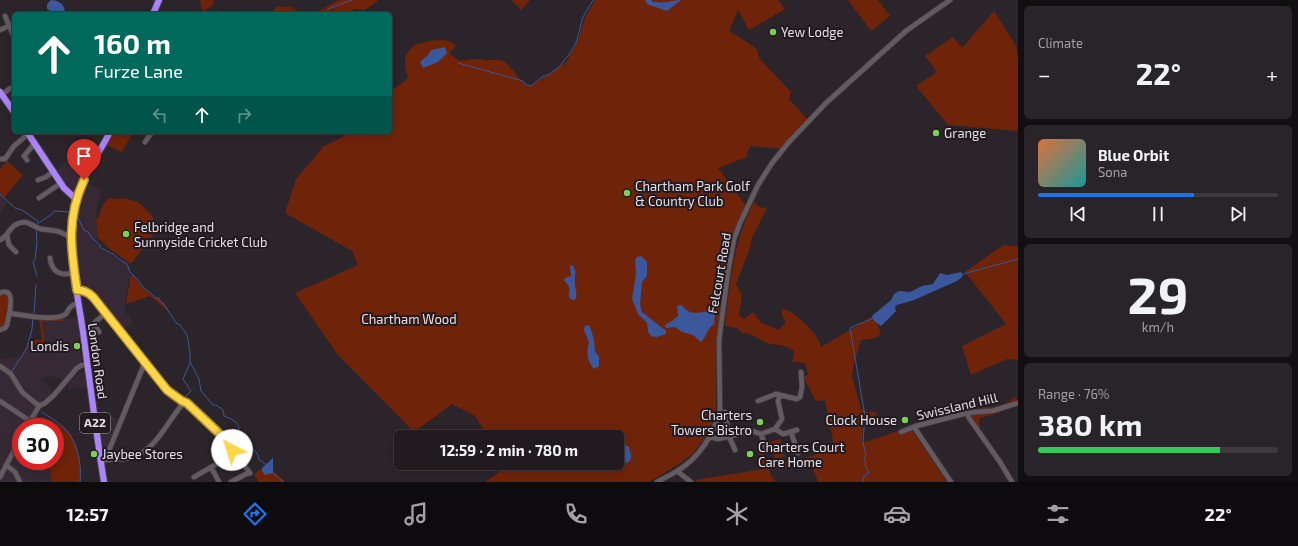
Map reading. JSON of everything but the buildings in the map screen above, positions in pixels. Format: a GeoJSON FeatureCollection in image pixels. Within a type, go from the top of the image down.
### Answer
{"type":"FeatureCollection","features":[{"type":"Feature","properties":{"kind":"highway"},"geometry":{"type":"LineString","coordinates":[[154,12],[159,0]]}},
{"type":"Feature","properties":{"kind":"highway"},"geometry":{"type":"LineString","coordinates":[[1,93],[12,109]]}},
{"type":"Feature","properties":{"kind":"highway"},"geometry":{"type":"LineString","coordinates":[[29,134],[61,183],[76,199]]}},
{"type":"Feature","properties":{"kind":"highway","name":"London Road"},"geometry":{"type":"LineString","coordinates":[[104,482],[103,460],[86,365],[74,273],[71,236],[76,199],[84,180],[109,134]]}},
{"type":"Feature","properties":{"kind":"street","name":"Felcourt Road"},"geometry":{"type":"LineString","coordinates":[[657,482],[677,471],[694,456],[710,437],[720,411],[719,340],[731,256],[740,224],[758,185],[768,168],[789,142],[826,103],[906,31],[950,0]]}},
{"type":"Feature","properties":{"kind":"street"},"geometry":{"type":"LineString","coordinates":[[4,16],[12,33]]}},
{"type":"Feature","properties":{"kind":"street"},"geometry":{"type":"LineString","coordinates":[[0,30],[9,26]]}},
{"type":"Feature","properties":{"kind":"street"},"geometry":{"type":"LineString","coordinates":[[1,93],[12,88]]}},
{"type":"Feature","properties":{"kind":"street"},"geometry":{"type":"LineString","coordinates":[[0,159],[5,158],[14,146],[27,134]]}},
{"type":"Feature","properties":{"kind":"street"},"geometry":{"type":"LineString","coordinates":[[145,142],[151,134]]}},
{"type":"Feature","properties":{"kind":"street"},"geometry":{"type":"LineString","coordinates":[[27,160],[24,156],[34,143]]}},
{"type":"Feature","properties":{"kind":"street"},"geometry":{"type":"LineString","coordinates":[[38,180],[54,172]]}},
{"type":"Feature","properties":{"kind":"street"},"geometry":{"type":"LineString","coordinates":[[39,198],[61,183]]}},
{"type":"Feature","properties":{"kind":"street"},"geometry":{"type":"LineString","coordinates":[[0,240],[7,235],[14,225],[23,222],[39,228],[54,230],[66,236],[71,236]]}},
{"type":"Feature","properties":{"kind":"street"},"geometry":{"type":"LineString","coordinates":[[7,235],[10,245],[16,252]]}},
{"type":"Feature","properties":{"kind":"street"},"geometry":{"type":"LineString","coordinates":[[50,258],[52,268],[54,270],[64,274],[74,273]]}},
{"type":"Feature","properties":{"kind":"street"},"geometry":{"type":"LineString","coordinates":[[77,290],[88,292],[167,390],[187,403],[224,438],[250,473],[231,482]]}},
{"type":"Feature","properties":{"kind":"street"},"geometry":{"type":"LineString","coordinates":[[0,294],[4,292],[10,295],[11,301],[6,327],[0,330]]}},
{"type":"Feature","properties":{"kind":"street"},"geometry":{"type":"LineString","coordinates":[[9,312],[36,317],[62,316],[66,314],[74,304],[78,303]]}},
{"type":"Feature","properties":{"kind":"street"},"geometry":{"type":"LineString","coordinates":[[99,332],[95,328],[94,324],[106,313]]}},
{"type":"Feature","properties":{"kind":"street"},"geometry":{"type":"LineString","coordinates":[[89,332],[95,328]]}},
{"type":"Feature","properties":{"kind":"street"},"geometry":{"type":"LineString","coordinates":[[145,362],[103,460],[129,458],[150,447],[181,406],[182,401]]}},
{"type":"Feature","properties":{"kind":"street"},"geometry":{"type":"LineString","coordinates":[[32,418],[39,406],[55,394],[77,368],[82,365],[86,365]]}},
{"type":"Feature","properties":{"kind":"street"},"geometry":{"type":"LineString","coordinates":[[0,366],[11,374],[22,392],[39,406]]}},
{"type":"Feature","properties":{"kind":"street"},"geometry":{"type":"LineString","coordinates":[[758,401],[776,394],[797,399],[800,397],[802,387],[800,372]]}},
{"type":"Feature","properties":{"kind":"street"},"geometry":{"type":"LineString","coordinates":[[710,437],[718,438],[752,431],[762,434],[775,429],[782,419],[778,401],[780,395]]}},
{"type":"Feature","properties":{"kind":"street"},"geometry":{"type":"LineString","coordinates":[[0,401],[26,418]]}},
{"type":"Feature","properties":{"kind":"street","name":"Swissland Hill"},"geometry":{"type":"LineString","coordinates":[[901,432],[914,427],[967,413],[992,411],[1018,403]]}},
{"type":"Feature","properties":{"kind":"street"},"geometry":{"type":"LineString","coordinates":[[725,412],[729,436],[735,450]]}},
{"type":"Feature","properties":{"kind":"street"},"geometry":{"type":"LineString","coordinates":[[967,413],[1012,482]]}},
{"type":"Feature","properties":{"kind":"street"},"geometry":{"type":"LineString","coordinates":[[914,427],[951,482]]}},
{"type":"Feature","properties":{"kind":"street"},"geometry":{"type":"LineString","coordinates":[[775,429],[783,434],[797,430]]}},
{"type":"Feature","properties":{"kind":"street"},"geometry":{"type":"LineString","coordinates":[[791,432],[798,453]]}},
{"type":"Feature","properties":{"kind":"street"},"geometry":{"type":"LineString","coordinates":[[762,434],[767,451]]}},
{"type":"Feature","properties":{"kind":"street"},"geometry":{"type":"LineString","coordinates":[[0,477],[12,454]]}},
{"type":"Feature","properties":{"kind":"street"},"geometry":{"type":"LineString","coordinates":[[6,465],[15,472],[20,482]]}},
{"type":"Feature","properties":{"kind":"street"},"geometry":{"type":"LineString","coordinates":[[194,477],[213,466],[219,482]]}},
{"type":"Feature","properties":{"kind":"street"},"geometry":{"type":"LineString","coordinates":[[677,471],[691,482]]}},
{"type":"Feature","properties":{"kind":"shaded area"},"geometry":{"type":"Polygon","coordinates":[[[78,143],[96,153],[80,180],[102,189],[97,206],[96,218],[98,238],[94,241],[104,251],[131,268],[124,310],[133,322],[123,330],[90,292],[79,289],[75,264],[75,235],[76,215],[80,199],[66,187],[57,170],[66,161],[78,143]]]}},
{"type":"Feature","properties":{"kind":"shaded area"},"geometry":{"type":"Polygon","coordinates":[[[0,195],[7,203],[0,214],[0,195]]]}},
{"type":"Feature","properties":{"kind":"shaded area"},"geometry":{"type":"Polygon","coordinates":[[[78,318],[80,335],[78,340],[82,360],[65,380],[49,376],[41,378],[53,392],[46,399],[42,400],[30,418],[12,418],[12,447],[0,468],[0,359],[21,356],[26,347],[34,344],[45,343],[42,322],[58,322],[64,321],[64,319],[78,318]]]}},
{"type":"Feature","properties":{"kind":"shaded area"},"geometry":{"type":"Polygon","coordinates":[[[81,372],[85,374],[87,387],[69,389],[67,384],[81,372]]]}},
{"type":"Feature","properties":{"kind":"shaded area"},"geometry":{"type":"Polygon","coordinates":[[[100,412],[101,417],[109,416],[118,419],[103,457],[97,413],[100,412]]]}},
{"type":"Feature","properties":{"kind":"shaded area"},"geometry":{"type":"Polygon","coordinates":[[[12,459],[12,470],[50,470],[51,482],[0,482],[12,459]]]}},
{"type":"Feature","properties":{"kind":"green space"},"geometry":{"type":"Polygon","coordinates":[[[201,0],[214,0],[211,7],[207,8],[206,12],[202,12],[201,0]]]}},
{"type":"Feature","properties":{"kind":"green space"},"geometry":{"type":"Polygon","coordinates":[[[340,0],[379,0],[365,10],[354,9],[352,12],[316,12],[340,0]]]}},
{"type":"Feature","properties":{"kind":"green space"},"geometry":{"type":"Polygon","coordinates":[[[511,0],[530,0],[521,10],[511,0]]]}},
{"type":"Feature","properties":{"kind":"green space","name":"Chartham Wood"},"geometry":{"type":"Polygon","coordinates":[[[595,0],[778,0],[785,9],[749,30],[738,10],[729,31],[756,48],[760,59],[791,92],[789,99],[809,121],[783,149],[751,146],[748,150],[747,157],[718,168],[747,207],[734,239],[716,355],[716,416],[703,441],[692,454],[679,464],[649,482],[485,482],[502,470],[624,470],[624,430],[484,430],[475,416],[452,404],[417,430],[412,430],[338,355],[295,293],[358,265],[352,251],[285,213],[296,179],[324,146],[343,137],[342,134],[392,134],[392,90],[408,78],[405,68],[405,60],[406,56],[414,45],[436,40],[447,41],[456,46],[449,53],[457,59],[503,61],[520,79],[527,85],[531,86],[566,62],[577,43],[585,18],[595,0]]]}},
{"type":"Feature","properties":{"kind":"green space"},"geometry":{"type":"Polygon","coordinates":[[[848,0],[878,0],[890,16],[871,31],[848,0]]]}},
{"type":"Feature","properties":{"kind":"green space"},"geometry":{"type":"Polygon","coordinates":[[[278,6],[290,6],[300,12],[271,12],[278,6]]]}},
{"type":"Feature","properties":{"kind":"green space"},"geometry":{"type":"Polygon","coordinates":[[[994,11],[1016,46],[1018,60],[1018,131],[948,125],[916,86],[937,72],[925,56],[953,37],[962,48],[994,11]]]}},
{"type":"Feature","properties":{"kind":"green space"},"geometry":{"type":"Polygon","coordinates":[[[113,134],[132,134],[122,152],[107,145],[113,134]]]}},
{"type":"Feature","properties":{"kind":"green space"},"geometry":{"type":"Polygon","coordinates":[[[7,161],[23,175],[4,198],[0,195],[0,169],[7,161]]]}},
{"type":"Feature","properties":{"kind":"green space","name":"Felbridge and Sunnyside Cricket Club"},"geometry":{"type":"Polygon","coordinates":[[[109,198],[124,198],[138,202],[150,213],[158,226],[157,230],[131,264],[111,250],[98,238],[96,218],[98,218],[103,204],[109,198]]]}},
{"type":"Feature","properties":{"kind":"green space"},"geometry":{"type":"Polygon","coordinates":[[[754,202],[759,207],[767,208],[752,238],[750,248],[736,284],[742,295],[739,315],[744,319],[751,313],[754,313],[760,322],[779,330],[786,322],[782,313],[783,309],[786,310],[799,318],[811,329],[817,337],[821,347],[874,316],[881,334],[876,338],[861,340],[854,363],[852,376],[861,409],[869,413],[871,411],[876,413],[877,418],[872,425],[863,422],[862,443],[910,427],[947,482],[818,482],[811,463],[809,464],[808,461],[789,467],[769,469],[771,476],[776,482],[698,482],[695,480],[764,469],[758,451],[762,449],[767,463],[773,464],[795,461],[818,454],[834,446],[825,400],[816,401],[803,377],[808,375],[805,363],[792,362],[794,352],[788,347],[762,341],[751,335],[742,333],[737,328],[725,326],[731,278],[737,247],[741,232],[754,202]]]}},
{"type":"Feature","properties":{"kind":"green space"},"geometry":{"type":"Polygon","coordinates":[[[1003,245],[1018,246],[1018,360],[1007,359],[971,375],[962,346],[1006,324],[965,272],[1003,245]]]}},
{"type":"Feature","properties":{"kind":"green space"},"geometry":{"type":"Polygon","coordinates":[[[131,274],[147,292],[159,298],[171,314],[150,296],[126,304],[131,274]]]}},
{"type":"Feature","properties":{"kind":"green space"},"geometry":{"type":"Polygon","coordinates":[[[7,294],[10,298],[6,325],[0,329],[0,295],[7,294]]]}},
{"type":"Feature","properties":{"kind":"green space"},"geometry":{"type":"Polygon","coordinates":[[[39,319],[64,319],[64,321],[42,322],[45,343],[34,344],[28,347],[31,340],[42,340],[39,319]]]}},
{"type":"Feature","properties":{"kind":"green space"},"geometry":{"type":"Polygon","coordinates":[[[1014,397],[1018,400],[1018,405],[995,414],[979,418],[980,429],[976,433],[973,429],[976,426],[967,411],[971,406],[975,413],[980,413],[983,407],[1000,406],[1014,397]]]}},
{"type":"Feature","properties":{"kind":"green space"},"geometry":{"type":"Polygon","coordinates":[[[64,428],[71,435],[74,441],[79,462],[80,482],[51,482],[50,470],[64,470],[64,428]]]}},
{"type":"Feature","properties":{"kind":"green space"},"geometry":{"type":"Polygon","coordinates":[[[780,439],[785,456],[775,460],[769,442],[780,439]]]}},
{"type":"Feature","properties":{"kind":"green space"},"geometry":{"type":"Polygon","coordinates":[[[262,468],[262,470],[273,473],[273,470],[285,482],[259,482],[254,475],[262,468]]]}},
{"type":"Feature","properties":{"kind":"water"},"geometry":{"type":"Polygon","coordinates":[[[51,0],[57,1],[62,4],[65,12],[52,12],[47,9],[47,4],[51,0]]]}},
{"type":"Feature","properties":{"kind":"water"},"geometry":{"type":"Polygon","coordinates":[[[645,0],[652,0],[652,2],[665,2],[681,0],[667,11],[647,4],[645,0]]]}},
{"type":"Feature","properties":{"kind":"water"},"geometry":{"type":"Polygon","coordinates":[[[445,47],[447,53],[438,62],[423,68],[420,62],[431,50],[445,47]]]}},
{"type":"Feature","properties":{"kind":"water"},"geometry":{"type":"Polygon","coordinates":[[[641,256],[647,262],[647,276],[642,282],[640,305],[642,312],[666,331],[666,334],[657,337],[651,336],[648,332],[647,323],[638,314],[632,299],[636,274],[635,260],[637,257],[641,256]]]}},
{"type":"Feature","properties":{"kind":"water"},"geometry":{"type":"Polygon","coordinates":[[[572,265],[575,272],[575,300],[570,299],[570,289],[564,280],[565,278],[571,276],[570,266],[572,265]]]}},
{"type":"Feature","properties":{"kind":"water"},"geometry":{"type":"Polygon","coordinates":[[[961,272],[963,276],[957,281],[914,300],[897,305],[895,307],[896,311],[881,326],[874,321],[872,316],[899,291],[910,292],[922,286],[933,284],[940,273],[947,275],[961,272]]]}},
{"type":"Feature","properties":{"kind":"water"},"geometry":{"type":"Polygon","coordinates":[[[681,305],[687,310],[695,313],[708,311],[715,312],[714,324],[701,342],[693,335],[682,332],[675,327],[665,327],[665,325],[678,316],[677,306],[681,305]]]}},
{"type":"Feature","properties":{"kind":"water"},"geometry":{"type":"Polygon","coordinates":[[[585,325],[590,326],[595,351],[599,357],[599,366],[594,369],[588,357],[589,342],[584,330],[585,325]]]}},
{"type":"Feature","properties":{"kind":"water"},"geometry":{"type":"Polygon","coordinates":[[[624,444],[629,447],[631,456],[627,463],[624,462],[624,444]]]}},
{"type":"Feature","properties":{"kind":"water"},"geometry":{"type":"Polygon","coordinates":[[[273,458],[273,473],[265,475],[262,468],[273,458]]]}},
{"type":"Feature","properties":{"kind":"waterway"},"geometry":{"type":"LineString","coordinates":[[328,9],[352,0]]}},
{"type":"Feature","properties":{"kind":"waterway"},"geometry":{"type":"LineString","coordinates":[[458,63],[523,81],[527,85],[531,86],[560,66],[569,55],[576,43],[583,17],[593,0]]}},
{"type":"Feature","properties":{"kind":"waterway"},"geometry":{"type":"LineString","coordinates":[[0,194],[15,208],[22,210],[39,222],[37,224]]}},
{"type":"Feature","properties":{"kind":"waterway"},"geometry":{"type":"LineString","coordinates":[[40,222],[54,211],[69,212]]}},
{"type":"Feature","properties":{"kind":"waterway"},"geometry":{"type":"LineString","coordinates":[[76,214],[84,230],[89,233],[101,248],[127,264],[130,272],[142,286],[156,298],[159,298],[159,300],[164,304],[176,323],[179,324],[187,335],[190,362],[199,379],[201,391],[213,405],[216,405],[223,410],[224,416],[232,419],[238,424],[239,430],[258,455],[259,459],[265,464]]}},
{"type":"Feature","properties":{"kind":"waterway"},"geometry":{"type":"LineString","coordinates":[[36,229],[37,242],[35,260],[33,262],[37,276]]}},
{"type":"Feature","properties":{"kind":"waterway"},"geometry":{"type":"LineString","coordinates":[[963,274],[1018,259]]}},
{"type":"Feature","properties":{"kind":"waterway"},"geometry":{"type":"LineString","coordinates":[[34,313],[36,285]]}},
{"type":"Feature","properties":{"kind":"waterway"},"geometry":{"type":"LineString","coordinates":[[863,482],[863,478],[869,472],[865,466],[866,464],[864,459],[866,455],[863,442],[865,416],[850,328],[873,318]]}},
{"type":"Feature","properties":{"kind":"waterway"},"geometry":{"type":"LineString","coordinates":[[12,371],[27,348],[33,319]]}},
{"type":"Feature","properties":{"kind":"waterway"},"geometry":{"type":"LineString","coordinates":[[184,398],[191,391],[183,379],[190,363]]}},
{"type":"Feature","properties":{"kind":"waterway"},"geometry":{"type":"LineString","coordinates":[[42,412],[62,426],[71,436],[78,455],[80,482]]}},
{"type":"Feature","properties":{"kind":"waterway"},"geometry":{"type":"LineString","coordinates":[[273,473],[283,482]]}},
{"type":"Feature","properties":{"kind":"place","name":"Yew Lodge"},"geometry":{"type":"Point","coordinates":[773,32]}},
{"type":"Feature","properties":{"kind":"place","name":"Grange"},"geometry":{"type":"Point","coordinates":[936,133]}},
{"type":"Feature","properties":{"kind":"place","name":"Chartham Park Golf & Country Club"},"geometry":{"type":"Point","coordinates":[627,193]}},
{"type":"Feature","properties":{"kind":"place","name":"Felbridge and Sunnyside Cricket Club"},"geometry":{"type":"Point","coordinates":[126,234]}},
{"type":"Feature","properties":{"kind":"place","name":"Londis"},"geometry":{"type":"Point","coordinates":[77,346]}},
{"type":"Feature","properties":{"kind":"place","name":"Clock House"},"geometry":{"type":"Point","coordinates":[905,420]}},
{"type":"Feature","properties":{"kind":"place","name":"Charters Towers Bistro"},"geometry":{"type":"Point","coordinates":[760,422]}},
{"type":"Feature","properties":{"kind":"place","name":"Jaybee Stores"},"geometry":{"type":"Point","coordinates":[94,454]}},
{"type":"Feature","properties":{"kind":"place","name":"Charters Court Care Home"},"geometry":{"type":"Point","coordinates":[750,454]}},
{"type":"Feature","properties":{"kind":"route"},"geometry":{"type":"LineString","coordinates":[[84,180],[76,199],[71,231],[73,264],[77,290],[88,292],[93,297],[167,390],[187,403],[224,438],[232,450]]}}]}
